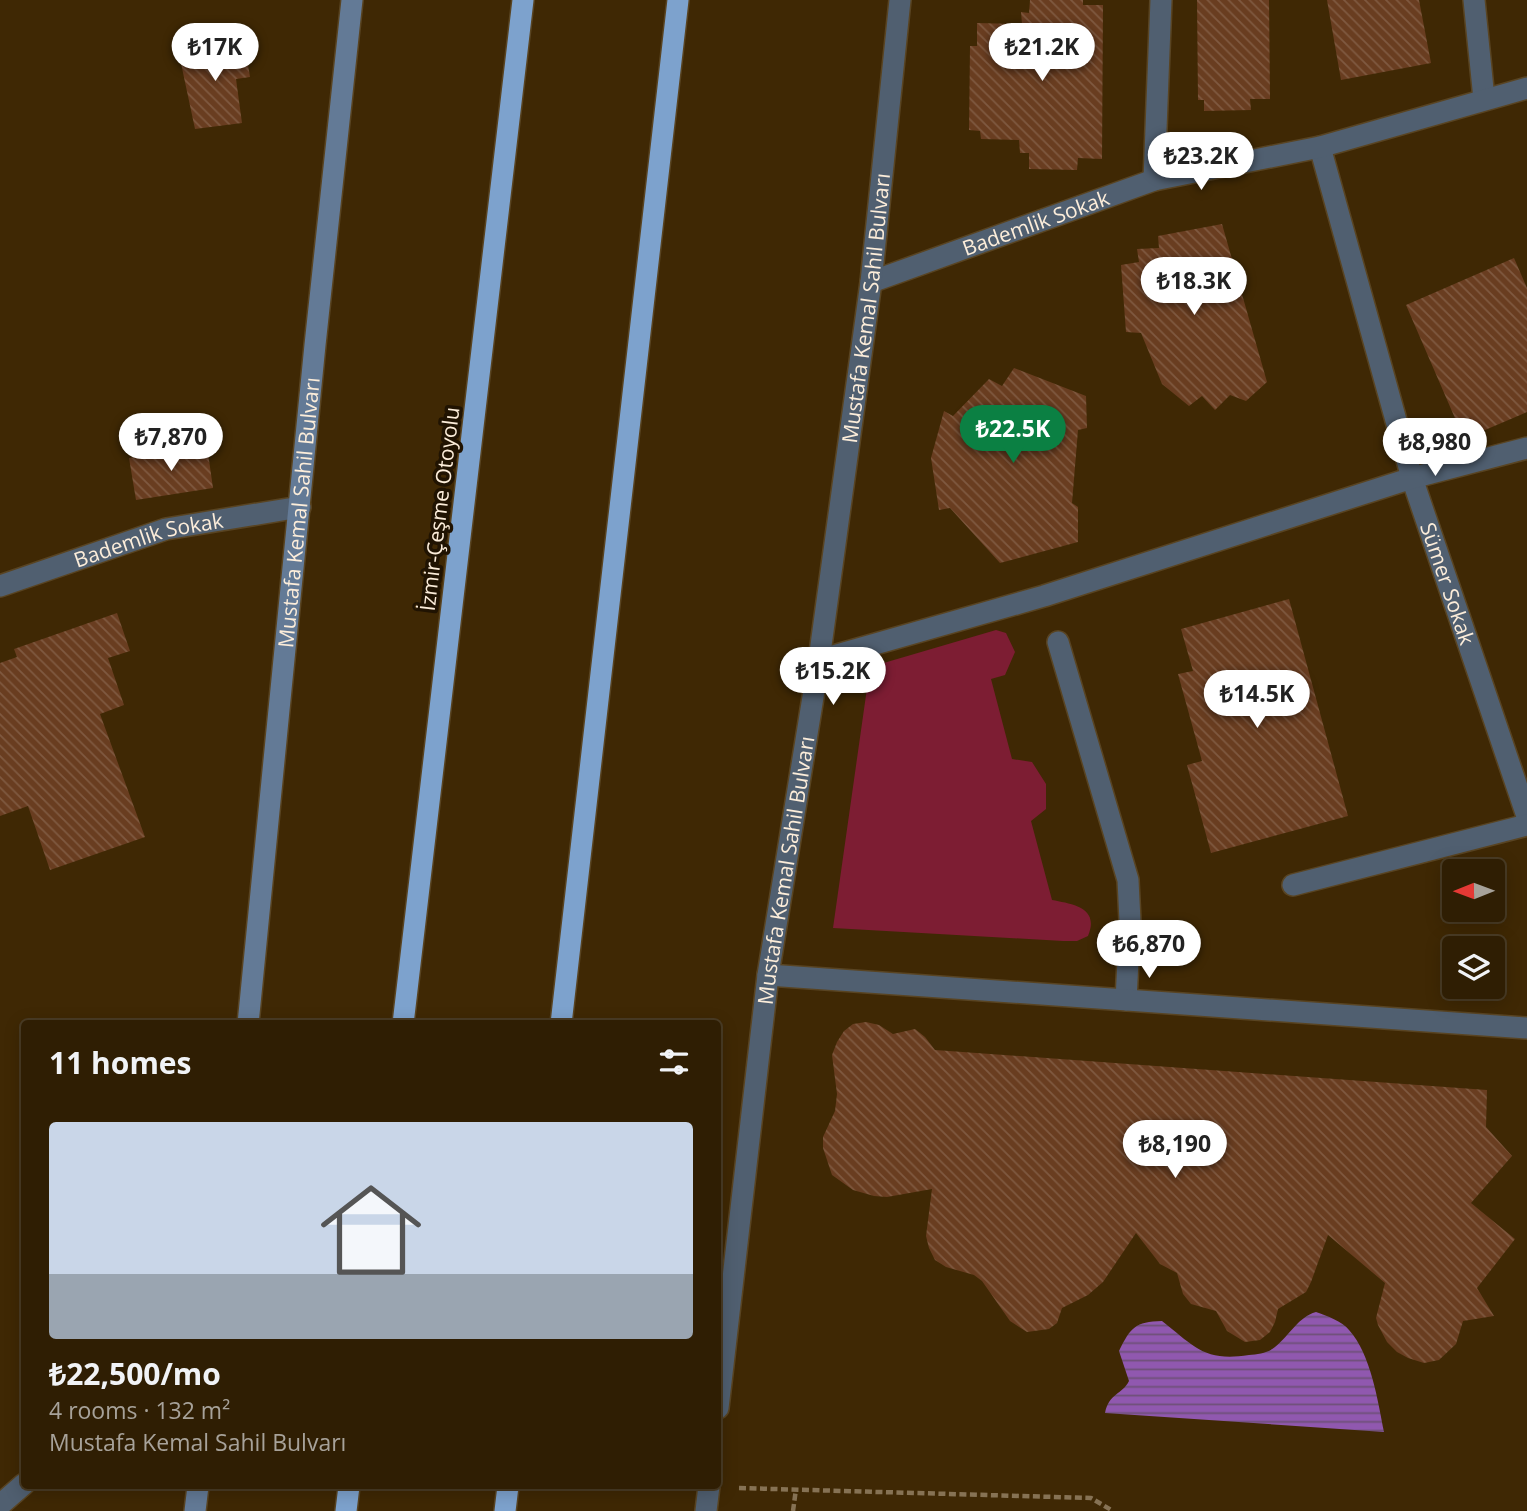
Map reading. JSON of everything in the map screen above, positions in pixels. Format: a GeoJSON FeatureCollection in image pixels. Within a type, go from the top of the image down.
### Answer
{"type":"FeatureCollection","features":[{"type":"Feature","properties":{"kind":"highway","name":"İzmir-Çeşme Otoyolu"},"geometry":{"type":"LineString","coordinates":[[403,1020],[523,0]]}},
{"type":"Feature","properties":{"kind":"highway"},"geometry":{"type":"LineString","coordinates":[[561,1020],[678,0]]}},
{"type":"Feature","properties":{"kind":"highway"},"geometry":{"type":"LineString","coordinates":[[346,1511],[349,1489]]}},
{"type":"Feature","properties":{"kind":"highway"},"geometry":{"type":"LineString","coordinates":[[505,1511],[508,1489]]}},
{"type":"Feature","properties":{"kind":"main road","name":"Mustafa Kemal Sahil Bulvarı"},"geometry":{"type":"LineString","coordinates":[[248,1020],[352,0]]}},
{"type":"Feature","properties":{"kind":"main road"},"geometry":{"type":"LineString","coordinates":[[195,1511],[198,1489]]}},
{"type":"Feature","properties":{"kind":"street","name":"Mustafa Kemal Sahil Bulvarı"},"geometry":{"type":"LineString","coordinates":[[721,1382],[768,975],[819,660],[871,282],[900,0]]}},
{"type":"Feature","properties":{"kind":"street"},"geometry":{"type":"LineString","coordinates":[[1154,180],[1161,0]]}},
{"type":"Feature","properties":{"kind":"street"},"geometry":{"type":"LineString","coordinates":[[1474,0],[1484,99]]}},
{"type":"Feature","properties":{"kind":"street","name":"Bademlik Sokak"},"geometry":{"type":"LineString","coordinates":[[871,282],[1154,180],[1320,148],[1527,88]]}},
{"type":"Feature","properties":{"kind":"street","name":"Sümer Sokak"},"geometry":{"type":"LineString","coordinates":[[1320,148],[1412,478],[1527,816]]}},
{"type":"Feature","properties":{"kind":"street"},"geometry":{"type":"LineString","coordinates":[[819,660],[1044,596],[1412,478],[1527,448]]}},
{"type":"Feature","properties":{"kind":"street","name":"Bademlik Sokak"},"geometry":{"type":"LineString","coordinates":[[0,586],[166,529],[300,507]]}},
{"type":"Feature","properties":{"kind":"street"},"geometry":{"type":"LineString","coordinates":[[1058,642],[1128,880],[1130,921],[1126,1000]]}},
{"type":"Feature","properties":{"kind":"street"},"geometry":{"type":"LineString","coordinates":[[1293,885],[1527,825]]}},
{"type":"Feature","properties":{"kind":"street"},"geometry":{"type":"LineString","coordinates":[[768,975],[1527,1028]]}},
{"type":"Feature","properties":{"kind":"street"},"geometry":{"type":"LineString","coordinates":[[0,1505],[21,1487]]}},
{"type":"Feature","properties":{"kind":"street"},"geometry":{"type":"LineString","coordinates":[[706,1511],[708,1489]]}},
{"type":"Feature","properties":{"kind":"path"},"geometry":{"type":"LineString","coordinates":[[721,1487],[1091,1497],[1113,1511]]}},
{"type":"Feature","properties":{"kind":"path"},"geometry":{"type":"LineString","coordinates":[[793,1511],[796,1489]]}},
{"type":"Feature","properties":{"kind":"shaded area"},"geometry":{"type":"Polygon","coordinates":[[[996,630],[1006,633],[1015,652],[1005,675],[991,679],[1012,759],[1032,762],[1046,784],[1046,809],[1031,821],[1052,900],[1075,906],[1087,913],[1091,926],[1088,936],[1077,941],[1063,941],[833,928],[870,667],[996,630]]]}},
{"type":"Feature","properties":{"kind":"shaded area"},"geometry":{"type":"Polygon","coordinates":[[[1316,1312],[1342,1324],[1357,1340],[1368,1365],[1384,1432],[1105,1413],[1109,1402],[1129,1381],[1119,1351],[1135,1327],[1162,1321],[1201,1350],[1234,1357],[1259,1354],[1272,1349],[1299,1322],[1316,1312]]]}},
{"type":"Feature","properties":{"kind":"building"},"geometry":{"type":"Polygon","coordinates":[[[1030,0],[1083,0],[1083,5],[1103,5],[1102,159],[1078,158],[1077,170],[1029,169],[1029,153],[1020,153],[1019,140],[981,139],[980,131],[969,130],[970,46],[977,46],[977,23],[1022,24],[1021,12],[1029,13],[1030,0]]]}},
{"type":"Feature","properties":{"kind":"building"},"geometry":{"type":"Polygon","coordinates":[[[1197,0],[1269,0],[1270,99],[1250,99],[1251,110],[1204,111],[1204,100],[1198,100],[1197,0]]]}},
{"type":"Feature","properties":{"kind":"building"},"geometry":{"type":"Polygon","coordinates":[[[1327,0],[1419,0],[1431,63],[1341,80],[1327,0]]]}},
{"type":"Feature","properties":{"kind":"building"},"geometry":{"type":"Polygon","coordinates":[[[244,40],[250,77],[236,79],[242,123],[195,129],[179,54],[244,40]]]}},
{"type":"Feature","properties":{"kind":"building"},"geometry":{"type":"Polygon","coordinates":[[[1222,224],[1267,382],[1246,401],[1230,395],[1215,410],[1202,396],[1189,406],[1162,384],[1141,333],[1126,332],[1121,265],[1139,262],[1137,249],[1159,248],[1158,236],[1222,224]]]}},
{"type":"Feature","properties":{"kind":"building"},"geometry":{"type":"Polygon","coordinates":[[[1514,258],[1527,288],[1527,412],[1464,439],[1406,305],[1514,258]]]}},
{"type":"Feature","properties":{"kind":"building"},"geometry":{"type":"Polygon","coordinates":[[[1014,368],[1086,396],[1087,428],[1078,430],[1072,503],[1078,507],[1078,542],[1000,563],[950,508],[939,510],[931,458],[944,411],[953,416],[989,379],[1002,386],[1014,368]]]}},
{"type":"Feature","properties":{"kind":"building"},"geometry":{"type":"Polygon","coordinates":[[[207,446],[213,488],[136,500],[129,458],[207,446]]]}},
{"type":"Feature","properties":{"kind":"building"},"geometry":{"type":"Polygon","coordinates":[[[1289,599],[1348,816],[1211,853],[1187,765],[1202,761],[1178,674],[1193,671],[1181,629],[1289,599]]]}},
{"type":"Feature","properties":{"kind":"building"},"geometry":{"type":"Polygon","coordinates":[[[117,613],[130,651],[108,658],[124,705],[100,714],[145,837],[50,870],[28,806],[0,816],[0,663],[17,657],[14,649],[117,613]]]}},
{"type":"Feature","properties":{"kind":"building"},"geometry":{"type":"Polygon","coordinates":[[[866,1022],[879,1025],[893,1034],[915,1029],[935,1050],[1487,1090],[1486,1127],[1512,1156],[1471,1203],[1515,1239],[1477,1288],[1494,1316],[1463,1321],[1456,1344],[1439,1360],[1424,1363],[1408,1358],[1387,1342],[1378,1325],[1376,1318],[1385,1283],[1328,1235],[1306,1292],[1278,1309],[1270,1332],[1260,1340],[1245,1342],[1227,1331],[1216,1311],[1191,1304],[1183,1294],[1177,1273],[1160,1264],[1136,1233],[1103,1282],[1088,1295],[1062,1308],[1057,1323],[1049,1329],[1027,1332],[1010,1321],[982,1281],[974,1275],[946,1267],[935,1260],[926,1236],[932,1189],[887,1197],[874,1196],[853,1190],[832,1175],[823,1148],[823,1137],[835,1111],[837,1094],[832,1055],[844,1031],[853,1024],[866,1022]]]}}]}
